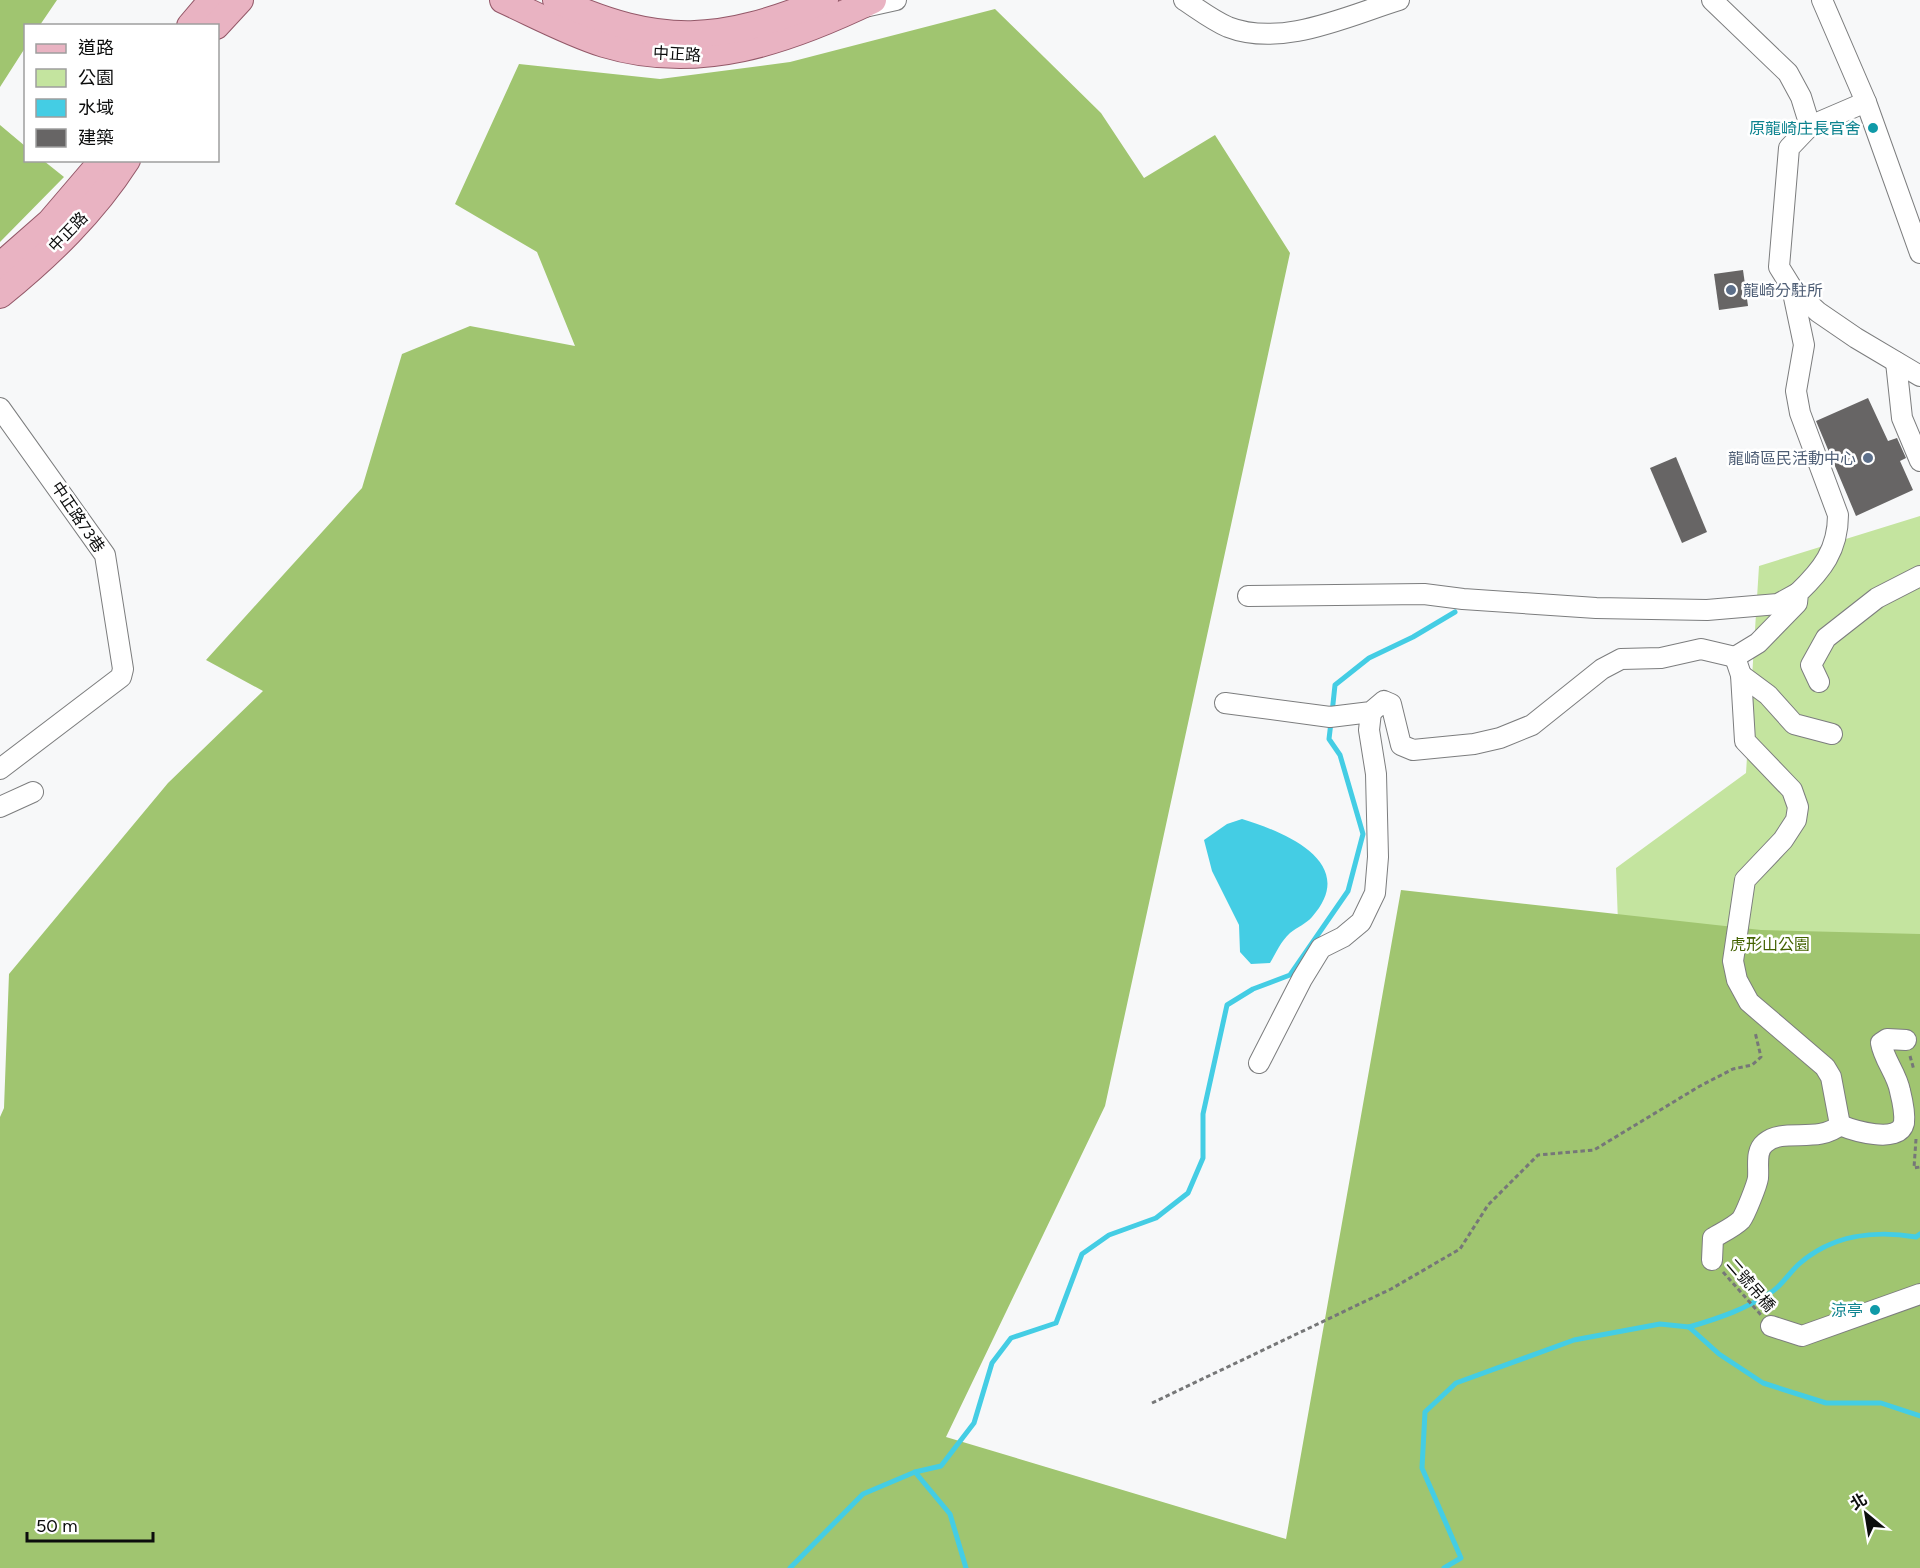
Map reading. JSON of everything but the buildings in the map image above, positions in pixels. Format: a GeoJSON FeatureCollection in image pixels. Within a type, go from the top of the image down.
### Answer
{"type":"FeatureCollection","features":[{"type":"Feature","properties":{"kind":"main road"},"geometry":{"type":"LineString","coordinates":[[192,24],[212,0]]}},
{"type":"Feature","properties":{"kind":"main road"},"geometry":{"type":"LineString","coordinates":[[218,24],[240,0]]}},
{"type":"Feature","properties":{"kind":"main road","name":"中正路"},"geometry":{"type":"LineString","coordinates":[[503,0],[603,44],[629,50],[701,56],[740,51],[770,43],[864,5]]}},
{"type":"Feature","properties":{"kind":"main road","name":"中正路"},"geometry":{"type":"LineString","coordinates":[[556,0],[616,24],[695,36],[728,32],[794,13],[825,0]]}},
{"type":"Feature","properties":{"kind":"main road","name":"中正路"},"geometry":{"type":"LineString","coordinates":[[0,266],[50,222],[101,162]]}},
{"type":"Feature","properties":{"kind":"main road","name":"中正路"},"geometry":{"type":"LineString","coordinates":[[0,296],[67,235],[102,195],[126,162]]}},
{"type":"Feature","properties":{"kind":"street"},"geometry":{"type":"LineString","coordinates":[[794,13],[896,0]]}},
{"type":"Feature","properties":{"kind":"street"},"geometry":{"type":"LineString","coordinates":[[1184,0],[1228,27],[1267,33],[1297,31],[1399,0]]}},
{"type":"Feature","properties":{"kind":"street"},"geometry":{"type":"LineString","coordinates":[[1712,0],[1788,73],[1801,97],[1810,126]]}},
{"type":"Feature","properties":{"kind":"street"},"geometry":{"type":"LineString","coordinates":[[1822,0],[1866,102],[1920,253]]}},
{"type":"Feature","properties":{"kind":"street"},"geometry":{"type":"LineString","coordinates":[[1866,102],[1810,126],[1789,148],[1778,257],[1779,267],[1792,288],[1836,324],[1920,376]]}},
{"type":"Feature","properties":{"kind":"street"},"geometry":{"type":"LineString","coordinates":[[1248,596],[1425,594],[1463,599],[1585,607],[1707,609],[1778,604],[1798,593],[1822,571],[1838,530],[1838,515],[1800,413],[1796,391],[1804,345],[1792,288]]}},
{"type":"Feature","properties":{"kind":"street"},"geometry":{"type":"LineString","coordinates":[[1896,362],[1902,418],[1920,461]]}},
{"type":"Feature","properties":{"kind":"street","name":"中正路73巷"},"geometry":{"type":"LineString","coordinates":[[0,408],[105,555],[123,669],[121,677],[0,769]]}},
{"type":"Feature","properties":{"kind":"street"},"geometry":{"type":"LineString","coordinates":[[1819,682],[1811,665],[1826,638],[1877,598],[1920,576]]}},
{"type":"Feature","properties":{"kind":"street"},"geometry":{"type":"LineString","coordinates":[[1798,593],[1797,603],[1738,666],[1746,741],[1792,790],[1798,807],[1796,820],[1783,840],[1745,880],[1733,961],[1737,980],[1749,1002],[1825,1067],[1831,1077],[1840,1125]]}},
{"type":"Feature","properties":{"kind":"street"},"geometry":{"type":"LineString","coordinates":[[1225,703],[1330,717],[1371,712],[1384,701],[1391,704],[1397,737],[1401,745],[1413,750],[1474,744],[1532,725],[1595,674],[1621,659],[1660,658],[1701,648],[1738,666],[1794,724],[1832,734]]}},
{"type":"Feature","properties":{"kind":"street"},"geometry":{"type":"LineString","coordinates":[[1259,1063],[1302,979],[1321,948],[1343,937],[1361,922],[1376,892],[1378,845],[1376,774],[1369,730],[1371,712]]}},
{"type":"Feature","properties":{"kind":"street"},"geometry":{"type":"LineString","coordinates":[[0,807],[33,792]]}},
{"type":"Feature","properties":{"kind":"street"},"geometry":{"type":"LineString","coordinates":[[1840,1125],[1864,1135],[1893,1133],[1901,1129],[1904,1122],[1900,1089],[1881,1043],[1887,1039],[1906,1040]]}},
{"type":"Feature","properties":{"kind":"street"},"geometry":{"type":"LineString","coordinates":[[1712,1260],[1713,1238],[1741,1220],[1758,1180],[1758,1156],[1764,1144],[1774,1138],[1825,1133],[1840,1125]]}},
{"type":"Feature","properties":{"kind":"street"},"geometry":{"type":"LineString","coordinates":[[1771,1326],[1802,1336],[1920,1294]]}},
{"type":"Feature","properties":{"kind":"path"},"geometry":{"type":"LineString","coordinates":[[1152,1403],[1391,1289],[1460,1249],[1488,1205],[1538,1155],[1594,1150],[1700,1086],[1734,1068],[1752,1065],[1761,1057],[1749,1002]]}},
{"type":"Feature","properties":{"kind":"path"},"geometry":{"type":"LineString","coordinates":[[1914,1168],[1920,1167]]}},
{"type":"Feature","properties":{"kind":"path","name":"二號吊橋"},"geometry":{"type":"LineString","coordinates":[[1712,1260],[1771,1326]]}},
{"type":"Feature","properties":{"kind":"green space"},"geometry":{"type":"Polygon","coordinates":[[[0,0],[57,0],[41,24],[24,24],[24,50],[0,87],[0,0]]]}},
{"type":"Feature","properties":{"kind":"green space"},"geometry":{"type":"Polygon","coordinates":[[[995,9],[1101,113],[1144,178],[1215,135],[1290,253],[1105,1106],[946,1437],[1286,1539],[1401,890],[1761,930],[1920,934],[1920,1568],[0,1568],[0,1117],[4,1108],[9,974],[168,783],[263,691],[206,660],[362,488],[402,354],[470,326],[575,346],[537,252],[455,204],[519,64],[660,79],[790,62],[995,9]]]}},
{"type":"Feature","properties":{"kind":"green space"},"geometry":{"type":"Polygon","coordinates":[[[0,125],[24,145],[24,162],[45,162],[64,177],[0,242],[0,125]]]}},
{"type":"Feature","properties":{"kind":"green space","name":"虎形山公園"},"geometry":{"type":"Polygon","coordinates":[[[1920,516],[1920,1376],[1630,1251],[1616,868],[1746,773],[1759,566],[1920,516]]]}},
{"type":"Feature","properties":{"kind":"water"},"geometry":{"type":"Polygon","coordinates":[[[1242,819],[1296,841],[1322,866],[1327,881],[1325,898],[1312,917],[1287,936],[1270,963],[1251,964],[1240,952],[1239,925],[1212,871],[1204,840],[1227,824],[1242,819]]]}},
{"type":"Feature","properties":{"kind":"waterway"},"geometry":{"type":"LineString","coordinates":[[1332,713],[1335,685],[1369,658],[1413,637],[1455,612]]}},
{"type":"Feature","properties":{"kind":"waterway"},"geometry":{"type":"LineString","coordinates":[[915,1472],[941,1466],[974,1423],[992,1363],[1011,1338],[1056,1323],[1082,1254],[1109,1235],[1156,1218],[1188,1193],[1203,1158],[1203,1114],[1227,1005],[1253,989],[1290,975],[1348,891],[1363,834],[1340,755],[1329,739],[1331,722]]}},
{"type":"Feature","properties":{"kind":"waterway"},"geometry":{"type":"LineString","coordinates":[[1689,1327],[1753,1303],[1777,1288],[1799,1264],[1825,1247],[1854,1237],[1885,1234],[1916,1237],[1920,1234]]}},
{"type":"Feature","properties":{"kind":"waterway"},"geometry":{"type":"LineString","coordinates":[[1444,1568],[1461,1558],[1422,1468],[1425,1412],[1456,1383],[1574,1340],[1660,1324],[1689,1327],[1719,1354],[1763,1383],[1826,1403],[1881,1403],[1920,1416]]}},
{"type":"Feature","properties":{"kind":"waterway"},"geometry":{"type":"LineString","coordinates":[[790,1568],[863,1494],[915,1472],[950,1514],[966,1568]]}},
{"type":"Feature","properties":{"kind":"place","name":"原龍崎庄長官舍"},"geometry":{"type":"Point","coordinates":[1873,128]}},
{"type":"Feature","properties":{"kind":"place","name":"龍崎分駐所"},"geometry":{"type":"Point","coordinates":[1731,290]}},
{"type":"Feature","properties":{"kind":"place","name":"龍崎區民活動中心"},"geometry":{"type":"Point","coordinates":[1868,458]}},
{"type":"Feature","properties":{"kind":"place","name":"涼亭"},"geometry":{"type":"Point","coordinates":[1875,1310]}}]}
